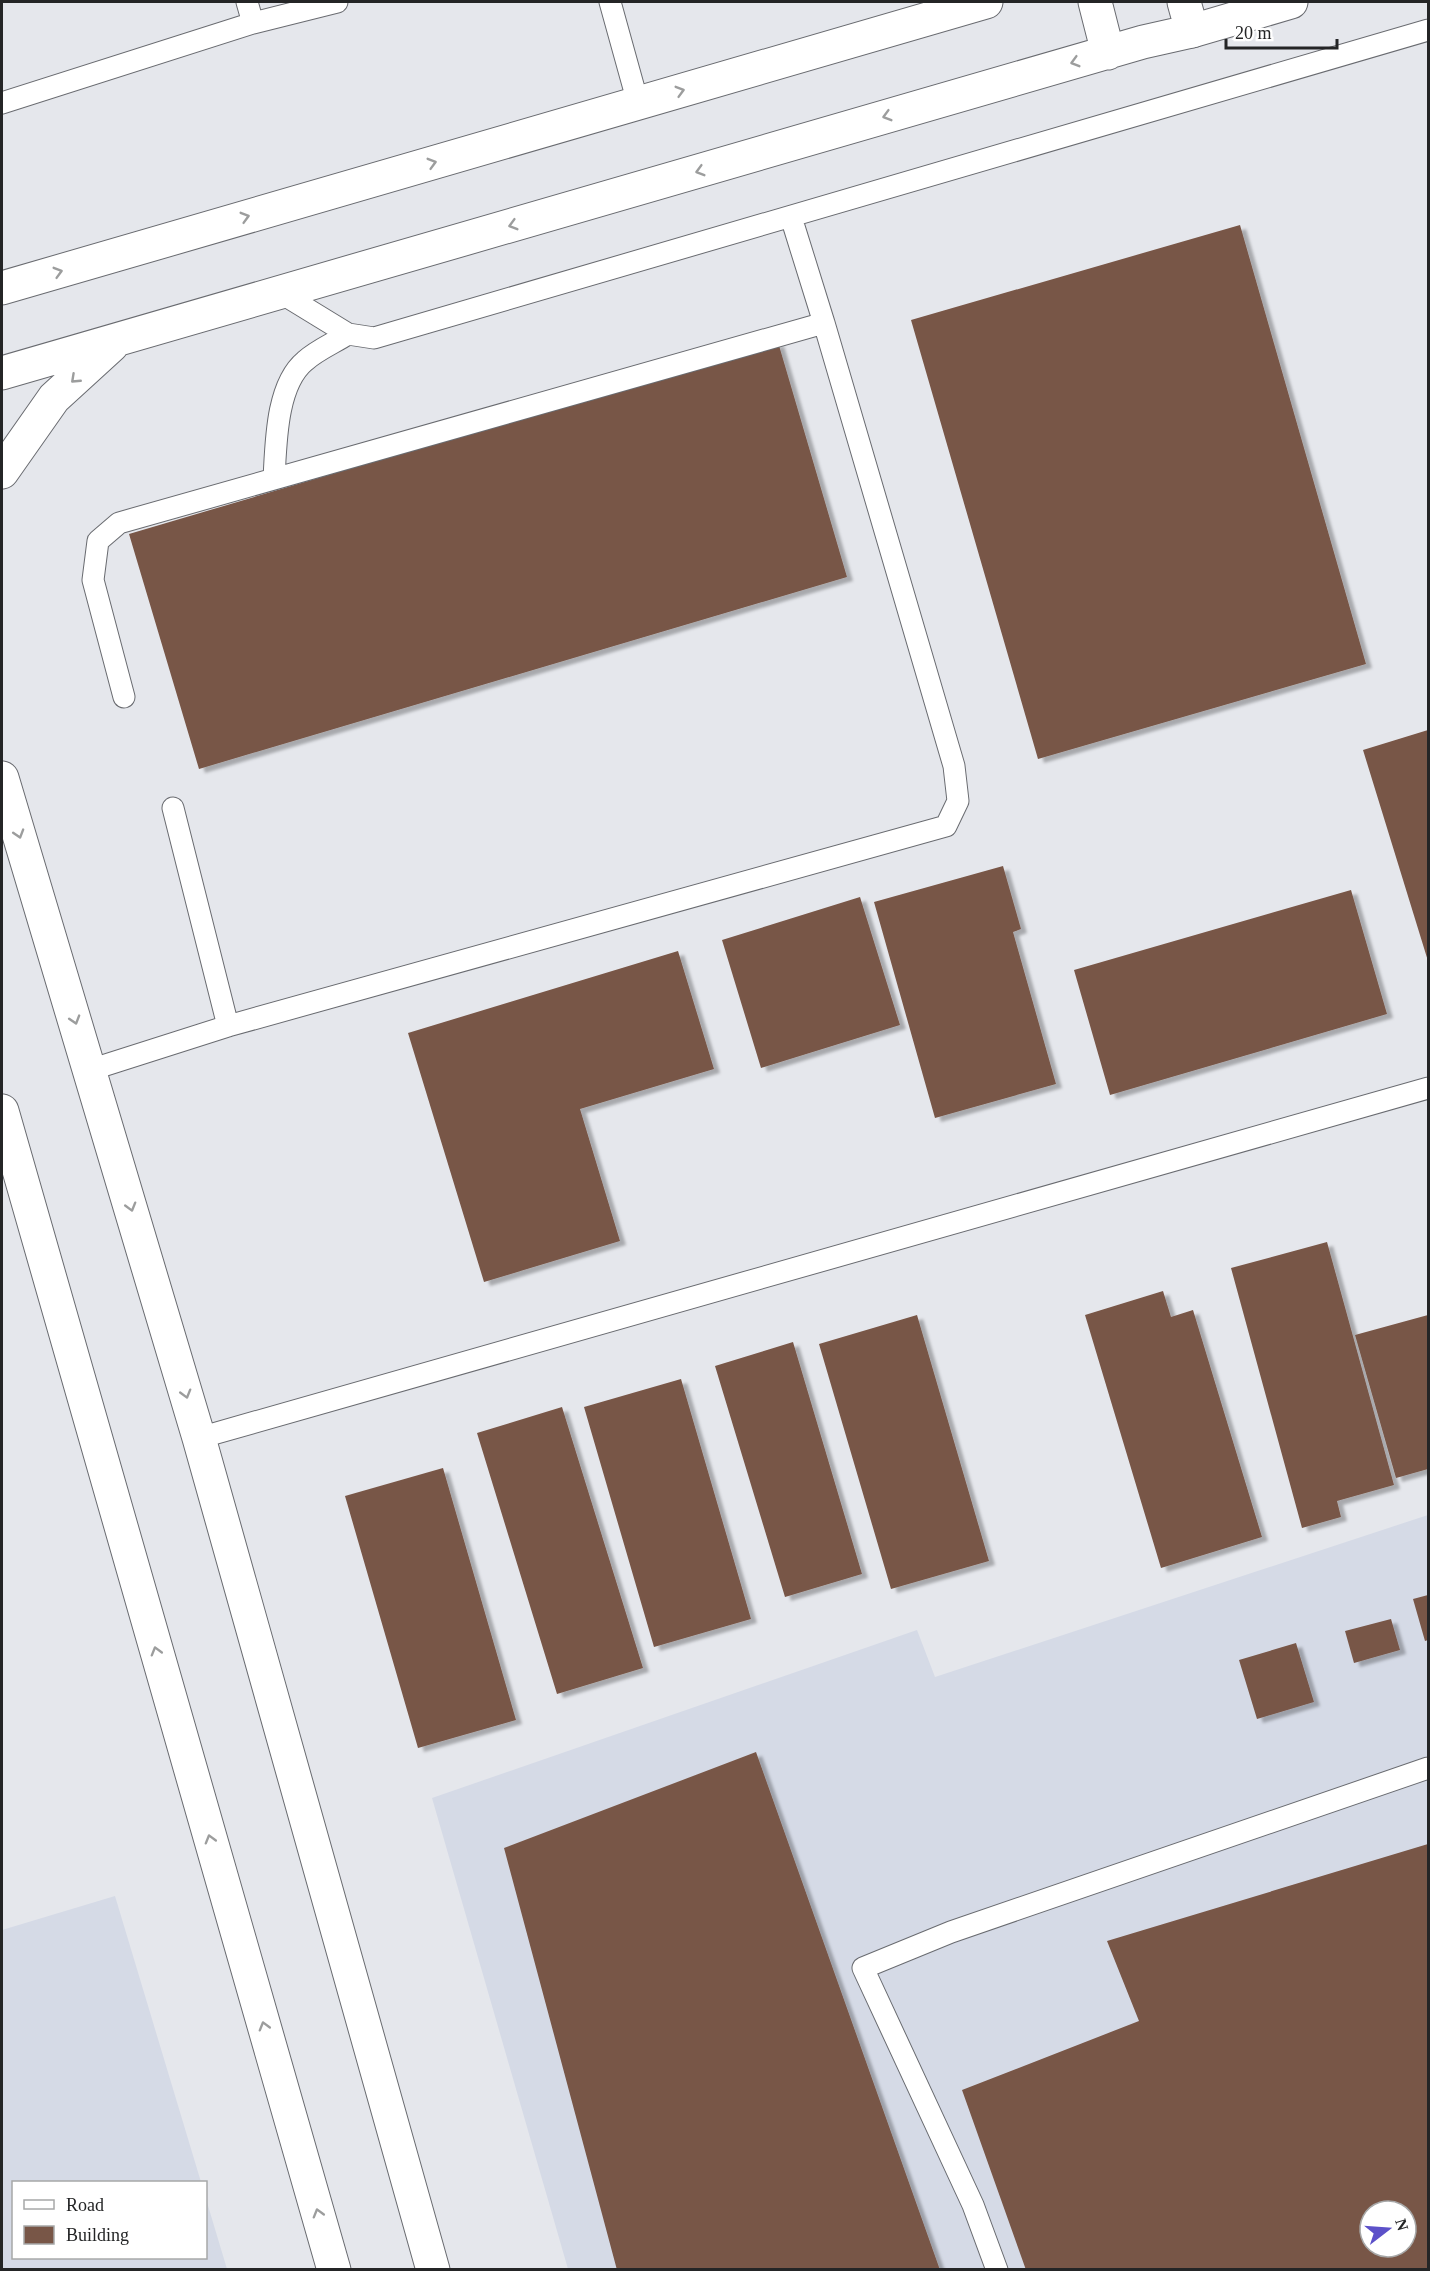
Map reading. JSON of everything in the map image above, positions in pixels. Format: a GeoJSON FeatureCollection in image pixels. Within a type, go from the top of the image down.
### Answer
{"type":"FeatureCollection","features":[{"type":"Feature","properties":{"kind":"street"},"geometry":{"type":"LineString","coordinates":[[866,37],[905,2]]}},
{"type":"Feature","properties":{"kind":"street"},"geometry":{"type":"LineString","coordinates":[[2,288],[986,2]]}},
{"type":"Feature","properties":{"kind":"street"},"geometry":{"type":"LineString","coordinates":[[1095,2],[1108,53]]}},
{"type":"Feature","properties":{"kind":"street"},"geometry":{"type":"LineString","coordinates":[[2,373],[1108,53],[1188,16],[1291,2]]}},
{"type":"Feature","properties":{"kind":"street"},"geometry":{"type":"LineString","coordinates":[[2,472],[54,398],[117,340]]}},
{"type":"Feature","properties":{"kind":"street"},"geometry":{"type":"LineString","coordinates":[[2,778],[199,1438],[433,2270]]}},
{"type":"Feature","properties":{"kind":"street"},"geometry":{"type":"LineString","coordinates":[[2,1111],[6,1143],[334,2270]]}},
{"type":"Feature","properties":{"kind":"lane"},"geometry":{"type":"LineString","coordinates":[[247,2],[253,23]]}},
{"type":"Feature","properties":{"kind":"lane"},"geometry":{"type":"LineString","coordinates":[[2,103],[253,23],[337,2]]}},
{"type":"Feature","properties":{"kind":"lane"},"geometry":{"type":"LineString","coordinates":[[610,2],[638,103]]}},
{"type":"Feature","properties":{"kind":"lane"},"geometry":{"type":"LineString","coordinates":[[281,292],[348,334],[374,339],[1428,30]]}},
{"type":"Feature","properties":{"kind":"lane"},"geometry":{"type":"LineString","coordinates":[[90,1070],[228,1026],[946,826],[958,801],[954,766],[791,217]]}},
{"type":"Feature","properties":{"kind":"lane"},"geometry":{"type":"LineString","coordinates":[[124,697],[93,580],[98,541],[119,523],[824,323]]}},
{"type":"Feature","properties":{"kind":"lane"},"geometry":{"type":"LineString","coordinates":[[274,478],[277,430],[288,383],[304,361],[348,334]]}},
{"type":"Feature","properties":{"kind":"lane"},"geometry":{"type":"LineString","coordinates":[[173,808],[228,1026]]}},
{"type":"Feature","properties":{"kind":"lane"},"geometry":{"type":"LineString","coordinates":[[199,1438],[1428,1088]]}},
{"type":"Feature","properties":{"kind":"lane"},"geometry":{"type":"LineString","coordinates":[[997,2270],[973,2205],[862,1968],[951,1932],[1428,1768]]}},
{"type":"Feature","properties":{"kind":"shaded area"},"geometry":{"type":"Polygon","coordinates":[[[1428,1515],[1428,2269],[568,2269],[432,1798],[917,1630],[935,1677],[1428,1515]]]}},
{"type":"Feature","properties":{"kind":"shaded area"},"geometry":{"type":"Polygon","coordinates":[[[115,1896],[201,2181],[12,2181],[12,2259],[207,2259],[207,2202],[227,2269],[2,2269],[2,1930],[115,1896]]]}},
{"type":"Feature","properties":{"kind":"building"},"geometry":{"type":"Polygon","coordinates":[[[1240,225],[1366,664],[1038,759],[911,320],[1240,225]]]}},
{"type":"Feature","properties":{"kind":"building"},"geometry":{"type":"Polygon","coordinates":[[[778,342],[847,577],[199,769],[129,534],[778,342]]]}},
{"type":"Feature","properties":{"kind":"building"},"geometry":{"type":"Polygon","coordinates":[[[1428,730],[1428,961],[1363,750],[1428,730]]]}},
{"type":"Feature","properties":{"kind":"building"},"geometry":{"type":"Polygon","coordinates":[[[1003,866],[1021,929],[1013,932],[1056,1084],[935,1118],[874,902],[1003,866]]]}},
{"type":"Feature","properties":{"kind":"building"},"geometry":{"type":"Polygon","coordinates":[[[1351,890],[1387,1014],[1110,1095],[1074,970],[1351,890]]]}},
{"type":"Feature","properties":{"kind":"building"},"geometry":{"type":"Polygon","coordinates":[[[860,897],[900,1025],[761,1068],[722,940],[860,897]]]}},
{"type":"Feature","properties":{"kind":"building"},"geometry":{"type":"Polygon","coordinates":[[[678,951],[714,1069],[580,1109],[620,1241],[484,1282],[408,1033],[678,951]]]}},
{"type":"Feature","properties":{"kind":"building"},"geometry":{"type":"Polygon","coordinates":[[[1327,1242],[1394,1485],[1337,1501],[1341,1517],[1302,1528],[1231,1268],[1327,1242]]]}},
{"type":"Feature","properties":{"kind":"building"},"geometry":{"type":"Polygon","coordinates":[[[1163,1291],[1171,1317],[1193,1310],[1262,1537],[1161,1568],[1085,1315],[1163,1291]]]}},
{"type":"Feature","properties":{"kind":"building"},"geometry":{"type":"Polygon","coordinates":[[[917,1315],[989,1561],[891,1589],[819,1344],[917,1315]]]}},
{"type":"Feature","properties":{"kind":"building"},"geometry":{"type":"Polygon","coordinates":[[[1428,1315],[1428,1469],[1396,1478],[1355,1335],[1428,1315]]]}},
{"type":"Feature","properties":{"kind":"building"},"geometry":{"type":"Polygon","coordinates":[[[793,1342],[862,1574],[785,1597],[715,1366],[793,1342]]]}},
{"type":"Feature","properties":{"kind":"building"},"geometry":{"type":"Polygon","coordinates":[[[681,1379],[751,1619],[654,1647],[584,1407],[681,1379]]]}},
{"type":"Feature","properties":{"kind":"building"},"geometry":{"type":"Polygon","coordinates":[[[562,1407],[643,1668],[557,1694],[477,1433],[562,1407]]]}},
{"type":"Feature","properties":{"kind":"building"},"geometry":{"type":"Polygon","coordinates":[[[443,1468],[516,1720],[418,1748],[345,1496],[443,1468]]]}},
{"type":"Feature","properties":{"kind":"building"},"geometry":{"type":"Polygon","coordinates":[[[1428,1595],[1428,1640],[1425,1641],[1413,1599],[1428,1595]]]}},
{"type":"Feature","properties":{"kind":"building"},"geometry":{"type":"Polygon","coordinates":[[[1391,1619],[1400,1650],[1354,1663],[1345,1631],[1391,1619]]]}},
{"type":"Feature","properties":{"kind":"building"},"geometry":{"type":"Polygon","coordinates":[[[1296,1643],[1314,1702],[1257,1719],[1239,1660],[1296,1643]]]}},
{"type":"Feature","properties":{"kind":"building"},"geometry":{"type":"Polygon","coordinates":[[[756,1752],[940,2270],[617,2270],[504,1848],[756,1752]]]}},
{"type":"Feature","properties":{"kind":"building"},"geometry":{"type":"Polygon","coordinates":[[[1428,1844],[1428,2270],[1026,2270],[962,2090],[1139,2021],[1107,1941],[1428,1844]]]}}]}
